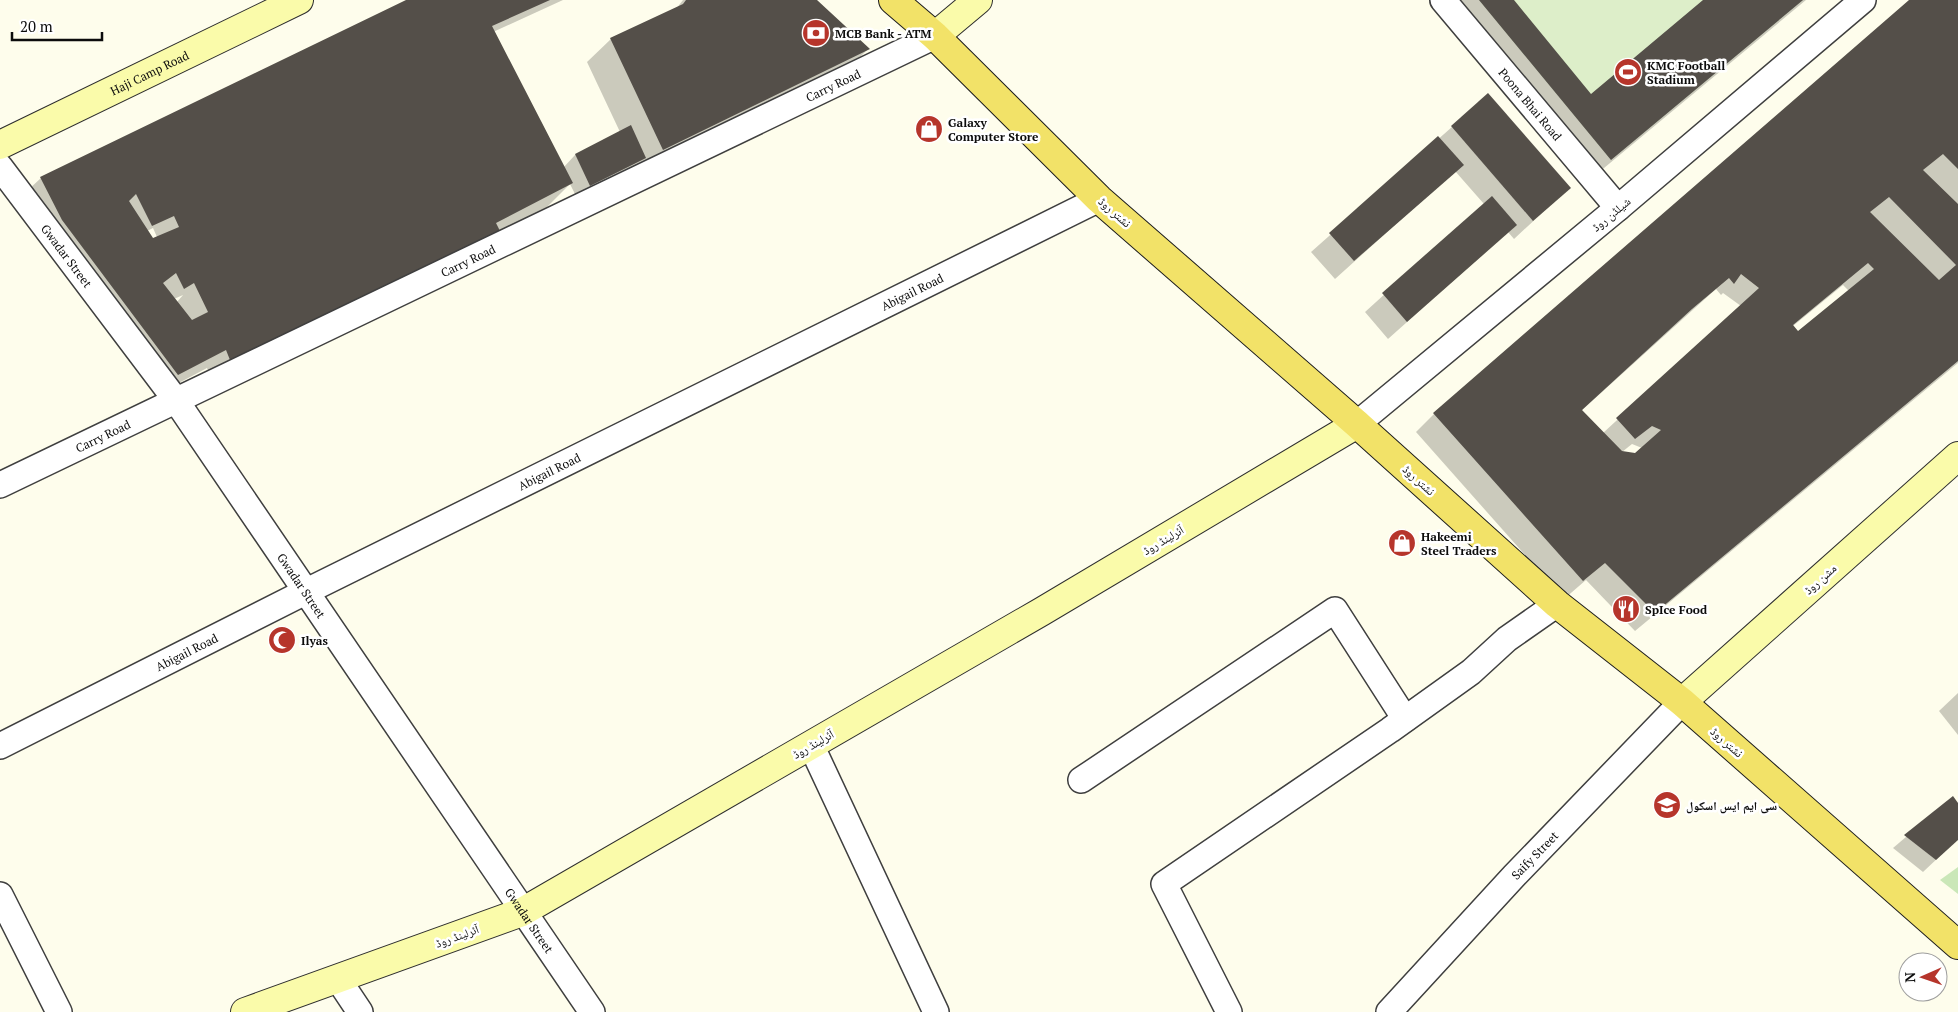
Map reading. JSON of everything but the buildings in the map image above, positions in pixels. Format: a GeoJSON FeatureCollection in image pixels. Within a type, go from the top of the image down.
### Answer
{"type":"FeatureCollection","features":[{"type":"Feature","properties":{"kind":"main road","name":"نشتر روڈ"},"geometry":{"type":"LineString","coordinates":[[893,0],[936,36],[1099,199],[1357,424],[1556,604],[1682,702],[1958,945]]}},
{"type":"Feature","properties":{"kind":"street","name":"Haji Camp Road"},"geometry":{"type":"LineString","coordinates":[[0,145],[299,0]]}},
{"type":"Feature","properties":{"kind":"street"},"geometry":{"type":"LineString","coordinates":[[936,36],[978,0]]}},
{"type":"Feature","properties":{"kind":"street","name":"Poona Bhai Road"},"geometry":{"type":"LineString","coordinates":[[1443,0],[1618,208]]}},
{"type":"Feature","properties":{"kind":"street","name":"شیلڈن روڈ"},"geometry":{"type":"LineString","coordinates":[[1357,424],[1618,208],[1863,0]]}},
{"type":"Feature","properties":{"kind":"street","name":"Carry Road"},"geometry":{"type":"LineString","coordinates":[[0,485],[175,399],[936,36]]}},
{"type":"Feature","properties":{"kind":"street","name":"Gwadar Street"},"geometry":{"type":"LineString","coordinates":[[0,167],[175,399],[522,912],[592,1012]]}},
{"type":"Feature","properties":{"kind":"street","name":"Abigail Road"},"geometry":{"type":"LineString","coordinates":[[0,746],[305,592],[1099,199]]}},
{"type":"Feature","properties":{"kind":"street","name":"آئرلینڈ روڈ"},"geometry":{"type":"LineString","coordinates":[[244,1012],[522,912],[1041,612],[1357,424]]}},
{"type":"Feature","properties":{"kind":"street","name":"مشن روڈ"},"geometry":{"type":"LineString","coordinates":[[1682,702],[1958,456]]}},
{"type":"Feature","properties":{"kind":"street"},"geometry":{"type":"LineString","coordinates":[[1229,1012],[1164,884],[1471,672],[1507,639],[1556,604]]}},
{"type":"Feature","properties":{"kind":"street"},"geometry":{"type":"LineString","coordinates":[[1081,780],[1335,610],[1405,719]]}},
{"type":"Feature","properties":{"kind":"street","name":"Saify Street"},"geometry":{"type":"LineString","coordinates":[[1390,1012],[1514,876],[1682,702]]}},
{"type":"Feature","properties":{"kind":"street"},"geometry":{"type":"LineString","coordinates":[[811,745],[936,1012]]}},
{"type":"Feature","properties":{"kind":"street"},"geometry":{"type":"LineString","coordinates":[[3,909],[59,1012]]}},
{"type":"Feature","properties":{"kind":"street"},"geometry":{"type":"LineString","coordinates":[[338,979],[360,1012]]}},
{"type":"Feature","properties":{"kind":"green space","name":"KMC Football Stadium"},"geometry":{"type":"Polygon","coordinates":[[[1479,0],[1803,0],[1611,160],[1479,0]]]}},
{"type":"Feature","properties":{"kind":"green space"},"geometry":{"type":"Polygon","coordinates":[[[1958,867],[1958,894],[1940,880],[1958,867]]]}},
{"type":"Feature","properties":{"kind":"place","name":"MCB Bank - ATM"},"geometry":{"type":"Point","coordinates":[816,33]}},
{"type":"Feature","properties":{"kind":"place","name":"KMC Football Stadium"},"geometry":{"type":"Point","coordinates":[1628,72]}},
{"type":"Feature","properties":{"kind":"place","name":"Galaxy Computer Store"},"geometry":{"type":"Point","coordinates":[929,129]}},
{"type":"Feature","properties":{"kind":"place","name":"Hakeemi Steel Traders"},"geometry":{"type":"Point","coordinates":[1402,543]}},
{"type":"Feature","properties":{"kind":"place","name":"SpIce Food"},"geometry":{"type":"Point","coordinates":[1626,609]}},
{"type":"Feature","properties":{"kind":"place","name":"Ilyas"},"geometry":{"type":"Point","coordinates":[282,640]}},
{"type":"Feature","properties":{"kind":"place","name":"سی ایم ایس اسکول"},"geometry":{"type":"Point","coordinates":[1667,805]}}]}
